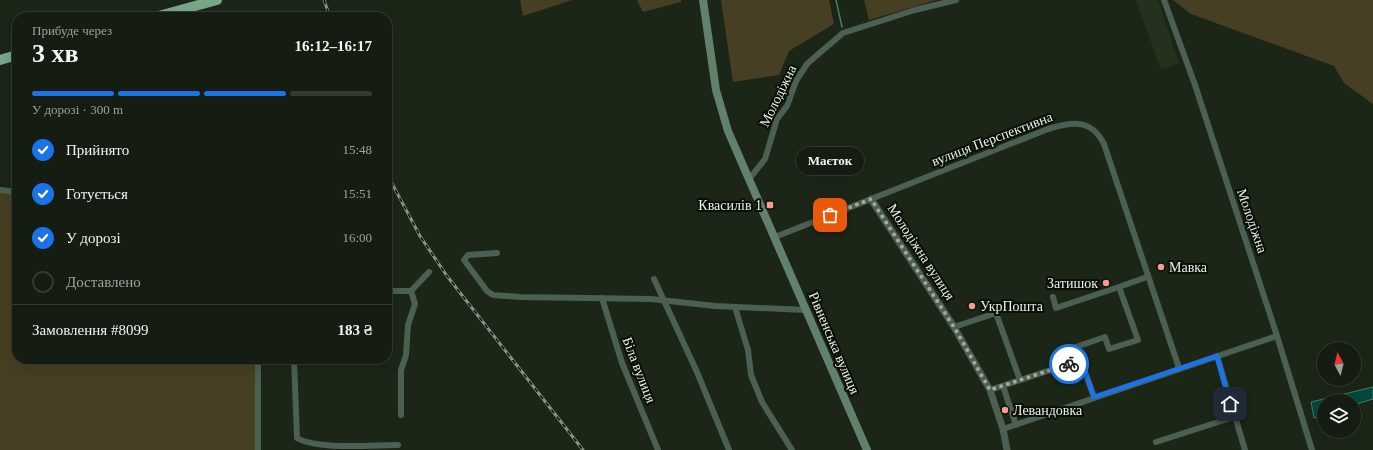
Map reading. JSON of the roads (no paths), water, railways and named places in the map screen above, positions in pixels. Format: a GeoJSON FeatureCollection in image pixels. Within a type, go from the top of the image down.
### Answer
{"type":"FeatureCollection","features":[{"type":"Feature","properties":{"kind":"highway"},"geometry":{"type":"LineString","coordinates":[[173,12],[217,0]]}},
{"type":"Feature","properties":{"kind":"highway"},"geometry":{"type":"LineString","coordinates":[[0,60],[12,56]]}},
{"type":"Feature","properties":{"kind":"main road","name":"Рівненська вулиця"},"geometry":{"type":"LineString","coordinates":[[703,0],[716,90],[728,131],[750,178],[866,450]]}},
{"type":"Feature","properties":{"kind":"street","name":"Молодіжна"},"geometry":{"type":"LineString","coordinates":[[750,178],[765,159],[777,119],[787,106],[796,81],[807,64],[816,56],[843,33],[915,10],[956,0]]}},
{"type":"Feature","properties":{"kind":"street","name":"Молодіжна"},"geometry":{"type":"LineString","coordinates":[[1164,0],[1195,85],[1277,336],[1312,450]]}},
{"type":"Feature","properties":{"kind":"street","name":"вулиця Перспективна"},"geometry":{"type":"LineString","coordinates":[[775,237],[1048,129],[1078,123],[1091,127],[1099,134],[1104,144],[1147,277],[1179,368]]}},
{"type":"Feature","properties":{"kind":"street"},"geometry":{"type":"LineString","coordinates":[[0,190],[12,191]]}},
{"type":"Feature","properties":{"kind":"street","name":"Молодіжна вулиця"},"geometry":{"type":"LineString","coordinates":[[871,199],[954,327],[990,390],[1003,429],[1007,450]]}},
{"type":"Feature","properties":{"kind":"street"},"geometry":{"type":"LineString","coordinates":[[497,252],[468,255],[464,260],[487,291],[493,295],[520,298],[664,300],[735,307],[806,310]]}},
{"type":"Feature","properties":{"kind":"street"},"geometry":{"type":"LineString","coordinates":[[392,292],[411,291],[429,272]]}},
{"type":"Feature","properties":{"kind":"street"},"geometry":{"type":"LineString","coordinates":[[1052,297],[1056,308],[1147,277]]}},
{"type":"Feature","properties":{"kind":"street"},"geometry":{"type":"LineString","coordinates":[[654,279],[697,372],[729,450]]}},
{"type":"Feature","properties":{"kind":"street"},"geometry":{"type":"LineString","coordinates":[[1094,397],[1076,347],[1105,337],[1110,350],[1138,340],[1119,287]]}},
{"type":"Feature","properties":{"kind":"street"},"geometry":{"type":"LineString","coordinates":[[401,415],[401,370],[406,355],[408,326],[415,304],[411,291]]}},
{"type":"Feature","properties":{"kind":"street","name":"Біла вулиця"},"geometry":{"type":"LineString","coordinates":[[602,298],[622,363],[658,450]]}},
{"type":"Feature","properties":{"kind":"street"},"geometry":{"type":"LineString","coordinates":[[735,307],[748,350],[751,375],[762,402],[792,450]]}},
{"type":"Feature","properties":{"kind":"street"},"geometry":{"type":"LineString","coordinates":[[954,327],[996,313],[1020,380]]}},
{"type":"Feature","properties":{"kind":"street"},"geometry":{"type":"LineString","coordinates":[[1003,429],[1277,336]]}},
{"type":"Feature","properties":{"kind":"street"},"geometry":{"type":"LineString","coordinates":[[1217,356],[1245,450]]}},
{"type":"Feature","properties":{"kind":"street"},"geometry":{"type":"LineString","coordinates":[[990,390],[1081,360]]}},
{"type":"Feature","properties":{"kind":"street"},"geometry":{"type":"LineString","coordinates":[[258,364],[258,450]]}},
{"type":"Feature","properties":{"kind":"street"},"geometry":{"type":"LineString","coordinates":[[294,364],[297,438],[305,443],[324,445],[398,445]]}},
{"type":"Feature","properties":{"kind":"street"},"geometry":{"type":"LineString","coordinates":[[1003,386],[1016,424]]}},
{"type":"Feature","properties":{"kind":"street"},"geometry":{"type":"LineString","coordinates":[[1156,442],[1234,417]]}},
{"type":"Feature","properties":{"kind":"water"},"geometry":{"type":"Polygon","coordinates":[[[1373,387],[1373,399],[1361,403],[1361,394],[1344,394],[1373,387]]]}},
{"type":"Feature","properties":{"kind":"water"},"geometry":{"type":"Polygon","coordinates":[[[1317,401],[1317,417],[1314,418],[1311,402],[1317,401]]]}},
{"type":"Feature","properties":{"kind":"waterway"},"geometry":{"type":"LineString","coordinates":[[836,0],[842,27]]}},
{"type":"Feature","properties":{"kind":"railway"},"geometry":{"type":"LineString","coordinates":[[324,0],[328,12]]}},
{"type":"Feature","properties":{"kind":"railway"},"geometry":{"type":"LineString","coordinates":[[392,183],[420,236],[447,276],[583,450]]}},
{"type":"Feature","properties":{"kind":"place","name":"Квасилів 1"},"geometry":{"type":"Point","coordinates":[770,205]}},
{"type":"Feature","properties":{"kind":"place","name":"Маєток"},"geometry":{"type":"Point","coordinates":[830,215]}},
{"type":"Feature","properties":{"kind":"place","name":"Мавка"},"geometry":{"type":"Point","coordinates":[1161,267]}},
{"type":"Feature","properties":{"kind":"place","name":"Затишок"},"geometry":{"type":"Point","coordinates":[1106,283]}},
{"type":"Feature","properties":{"kind":"place","name":"УкрПошта"},"geometry":{"type":"Point","coordinates":[972,306]}},
{"type":"Feature","properties":{"kind":"place","name":"Левандовка"},"geometry":{"type":"Point","coordinates":[1005,410]}}]}
